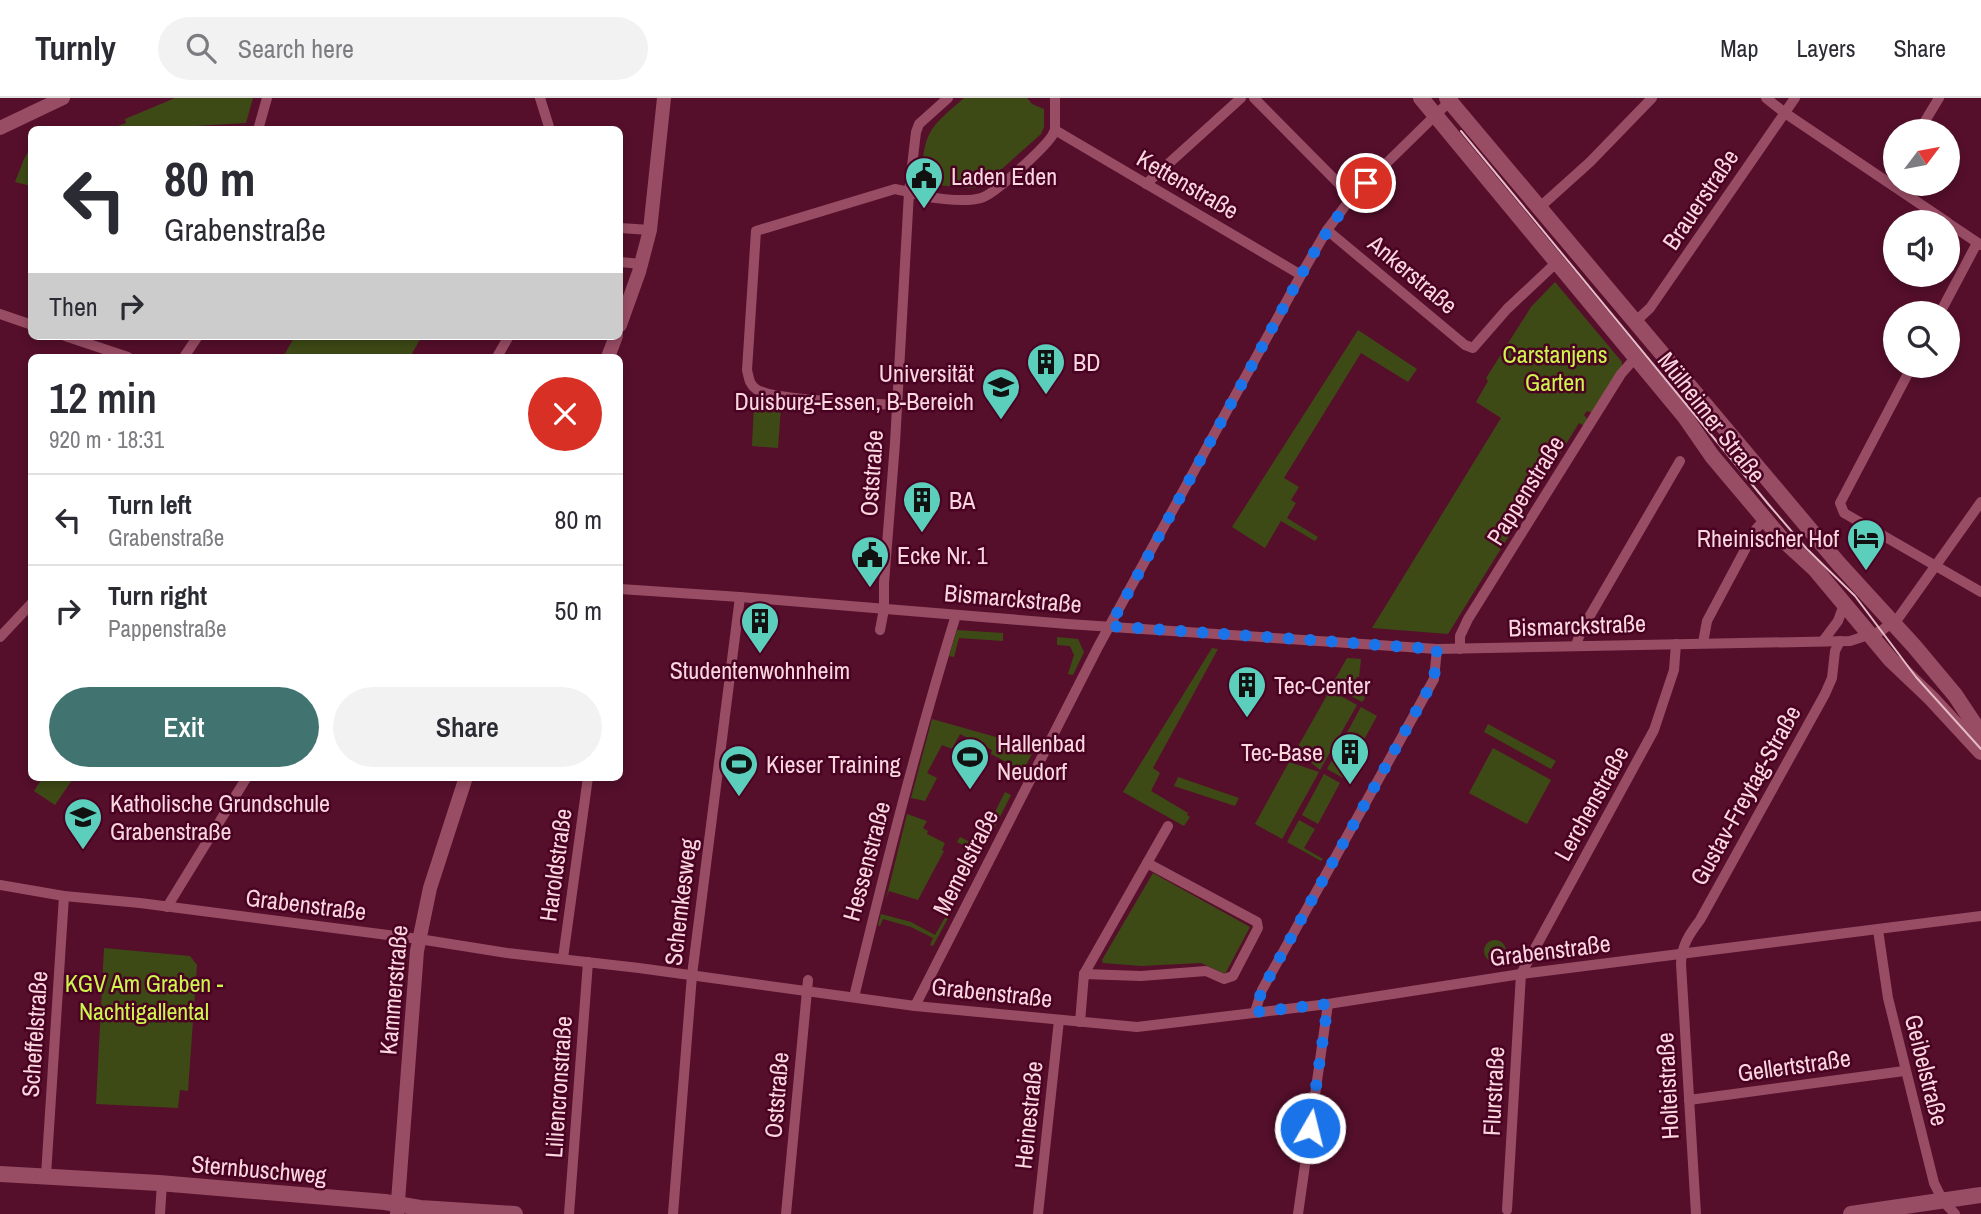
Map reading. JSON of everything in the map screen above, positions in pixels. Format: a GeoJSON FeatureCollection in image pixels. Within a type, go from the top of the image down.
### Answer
{"type":"FeatureCollection","features":[{"type":"Feature","properties":{"kind":"main road","name":"Mülheimer Straße"},"geometry":{"type":"LineString","coordinates":[[1421,98],[1557,262],[1633,360],[1685,417],[1712,456],[1765,519],[1844,602],[1900,670],[1931,698],[1981,752]]}},
{"type":"Feature","properties":{"kind":"main road","name":"Mülheimer Straße"},"geometry":{"type":"LineString","coordinates":[[1450,99],[1839,564],[1955,695],[1981,734]]}},
{"type":"Feature","properties":{"kind":"main road","name":"Sternbuschweg"},"geometry":{"type":"LineString","coordinates":[[0,1174],[162,1184],[397,1210],[515,1214]]}},
{"type":"Feature","properties":{"kind":"main road"},"geometry":{"type":"LineString","coordinates":[[1851,1214],[1981,1195]]}},
{"type":"Feature","properties":{"kind":"street"},"geometry":{"type":"LineString","coordinates":[[0,128],[63,98]]}},
{"type":"Feature","properties":{"kind":"street"},"geometry":{"type":"LineString","coordinates":[[259,126],[267,98]]}},
{"type":"Feature","properties":{"kind":"street"},"geometry":{"type":"LineString","coordinates":[[540,98],[549,126]]}},
{"type":"Feature","properties":{"kind":"street"},"geometry":{"type":"LineString","coordinates":[[623,316],[650,230],[664,98]]}},
{"type":"Feature","properties":{"kind":"street","name":"Oststraße"},"geometry":{"type":"LineString","coordinates":[[880,631],[884,609],[914,140],[919,124],[948,98]]}},
{"type":"Feature","properties":{"kind":"street"},"geometry":{"type":"LineString","coordinates":[[897,405],[784,397],[758,391],[750,383],[747,370],[756,231],[895,189],[920,196],[981,198],[993,191],[1047,142],[1055,130],[1055,98]]}},
{"type":"Feature","properties":{"kind":"street"},"geometry":{"type":"LineString","coordinates":[[1146,184],[1241,98]]}},
{"type":"Feature","properties":{"kind":"street"},"geometry":{"type":"LineString","coordinates":[[1254,98],[1352,197]]}},
{"type":"Feature","properties":{"kind":"street"},"geometry":{"type":"LineString","coordinates":[[1540,206],[1598,153],[1652,98]]}},
{"type":"Feature","properties":{"kind":"street"},"geometry":{"type":"LineString","coordinates":[[1766,98],[1785,113],[1883,172]]}},
{"type":"Feature","properties":{"kind":"street","name":"Brauerstraße"},"geometry":{"type":"LineString","coordinates":[[1636,321],[1650,308],[1795,98]]}},
{"type":"Feature","properties":{"kind":"street"},"geometry":{"type":"LineString","coordinates":[[1926,119],[1938,98]]}},
{"type":"Feature","properties":{"kind":"street","name":"Memelstraße"},"geometry":{"type":"LineString","coordinates":[[915,1006],[1110,626],[1327,230],[1352,197],[1450,99]]}},
{"type":"Feature","properties":{"kind":"street","name":"Kettenstraße"},"geometry":{"type":"LineString","coordinates":[[1055,130],[1301,275]]}},
{"type":"Feature","properties":{"kind":"street"},"geometry":{"type":"LineString","coordinates":[[1916,196],[1933,210]]}},
{"type":"Feature","properties":{"kind":"street"},"geometry":{"type":"LineString","coordinates":[[623,228],[650,230]]}},
{"type":"Feature","properties":{"kind":"street","name":"Ankerstraße"},"geometry":{"type":"LineString","coordinates":[[1327,230],[1465,345],[1473,348],[1507,309],[1557,262]]}},
{"type":"Feature","properties":{"kind":"street"},"geometry":{"type":"LineString","coordinates":[[1947,301],[1979,244],[1960,231]]}},
{"type":"Feature","properties":{"kind":"street"},"geometry":{"type":"LineString","coordinates":[[623,262],[641,264]]}},
{"type":"Feature","properties":{"kind":"street"},"geometry":{"type":"LineString","coordinates":[[0,314],[28,324]]}},
{"type":"Feature","properties":{"kind":"street"},"geometry":{"type":"LineString","coordinates":[[77,340],[119,354]]}},
{"type":"Feature","properties":{"kind":"street","name":"Pappenstraße"},"geometry":{"type":"LineString","coordinates":[[1460,649],[1460,636],[1468,619],[1621,374],[1633,360]]}},
{"type":"Feature","properties":{"kind":"street"},"geometry":{"type":"LineString","coordinates":[[1905,378],[1840,498],[1841,508],[1844,513],[1981,592]]}},
{"type":"Feature","properties":{"kind":"street"},"geometry":{"type":"LineString","coordinates":[[1576,645],[1581,631],[1680,461]]}},
{"type":"Feature","properties":{"kind":"street"},"geometry":{"type":"LineString","coordinates":[[1894,623],[1981,502]]}},
{"type":"Feature","properties":{"kind":"street"},"geometry":{"type":"LineString","coordinates":[[1703,643],[1707,621],[1756,528],[1765,519]]}},
{"type":"Feature","properties":{"kind":"street","name":"Bismarckstraße"},"geometry":{"type":"LineString","coordinates":[[623,589],[1437,649],[1832,643],[1870,636],[1894,623]]}},
{"type":"Feature","properties":{"kind":"street","name":"Schemkesweg"},"geometry":{"type":"LineString","coordinates":[[673,1214],[692,975],[740,597]]}},
{"type":"Feature","properties":{"kind":"street"},"geometry":{"type":"LineString","coordinates":[[1832,643],[1844,602]]}},
{"type":"Feature","properties":{"kind":"street"},"geometry":{"type":"LineString","coordinates":[[0,637],[28,608]]}},
{"type":"Feature","properties":{"kind":"street","name":"Hessenstraße"},"geometry":{"type":"LineString","coordinates":[[854,997],[936,678],[956,615]]}},
{"type":"Feature","properties":{"kind":"street","name":"Gustav-Freytag-Straße"},"geometry":{"type":"LineString","coordinates":[[1681,955],[1689,933],[1700,920],[1825,694],[1832,678],[1832,643]]}},
{"type":"Feature","properties":{"kind":"street","name":"Lerchenstraße"},"geometry":{"type":"LineString","coordinates":[[1521,974],[1654,730],[1674,670],[1676,644]]}},
{"type":"Feature","properties":{"kind":"street"},"geometry":{"type":"LineString","coordinates":[[1255,1012],[1262,990],[1434,679],[1437,649]]}},
{"type":"Feature","properties":{"kind":"street"},"geometry":{"type":"LineString","coordinates":[[167,907],[245,781]]}},
{"type":"Feature","properties":{"kind":"street","name":"Kammerstraße"},"geometry":{"type":"LineString","coordinates":[[397,1210],[419,939],[430,888],[465,781]]}},
{"type":"Feature","properties":{"kind":"street","name":"Haroldstraße"},"geometry":{"type":"LineString","coordinates":[[563,958],[588,781]]}},
{"type":"Feature","properties":{"kind":"street"},"geometry":{"type":"LineString","coordinates":[[1080,1022],[1084,974],[1168,826]]}},
{"type":"Feature","properties":{"kind":"street"},"geometry":{"type":"LineString","coordinates":[[1084,974],[1141,976],[1206,971],[1224,979],[1233,976],[1258,928],[1257,922],[1147,863]]}},
{"type":"Feature","properties":{"kind":"street","name":"Grabenstraße"},"geometry":{"type":"LineString","coordinates":[[0,885],[64,896],[419,939],[507,953],[807,986],[854,997],[915,1006],[1138,1027],[1328,1004],[1521,974],[1981,916]]}},
{"type":"Feature","properties":{"kind":"street","name":"Scheffelstraße"},"geometry":{"type":"LineString","coordinates":[[46,1175],[64,896]]}},
{"type":"Feature","properties":{"kind":"street","name":"Geibelstraße"},"geometry":{"type":"LineString","coordinates":[[1878,930],[1888,998],[1904,1071],[1934,1183],[1943,1201],[1955,1214]]}},
{"type":"Feature","properties":{"kind":"street","name":"Holteistraße"},"geometry":{"type":"LineString","coordinates":[[1681,955],[1696,1214]]}},
{"type":"Feature","properties":{"kind":"street","name":"Liliencronstraße"},"geometry":{"type":"LineString","coordinates":[[569,1214],[589,962]]}},
{"type":"Feature","properties":{"kind":"street","name":"Flurstraße"},"geometry":{"type":"LineString","coordinates":[[1507,1210],[1521,974]]}},
{"type":"Feature","properties":{"kind":"street","name":"Oststraße"},"geometry":{"type":"LineString","coordinates":[[786,1214],[807,986]]}},
{"type":"Feature","properties":{"kind":"street"},"geometry":{"type":"LineString","coordinates":[[1298,1214],[1328,1004]]}},
{"type":"Feature","properties":{"kind":"street","name":"Heinestraße"},"geometry":{"type":"LineString","coordinates":[[1038,1214],[1059,1020]]}},
{"type":"Feature","properties":{"kind":"street","name":"Gellertstraße"},"geometry":{"type":"LineString","coordinates":[[1689,1100],[1904,1071]]}},
{"type":"Feature","properties":{"kind":"street"},"geometry":{"type":"LineString","coordinates":[[160,1214],[162,1184]]}},
{"type":"Feature","properties":{"kind":"green space"},"geometry":{"type":"Polygon","coordinates":[[[175,98],[253,98],[246,123],[118,126],[126,123],[125,119],[175,98]]]}},
{"type":"Feature","properties":{"kind":"green space"},"geometry":{"type":"Polygon","coordinates":[[[964,98],[1027,98],[1032,104],[1044,109],[1044,127],[1041,134],[984,185],[972,188],[924,184],[921,180],[922,164],[930,133],[942,117],[964,98]]]}},
{"type":"Feature","properties":{"kind":"green space"},"geometry":{"type":"Polygon","coordinates":[[[28,152],[28,185],[15,182],[28,152]]]}},
{"type":"Feature","properties":{"kind":"green space","name":"Carstanjens Garten"},"geometry":{"type":"Polygon","coordinates":[[[1555,282],[1622,362],[1622,367],[1592,413],[1587,411],[1584,415],[1588,420],[1586,427],[1579,423],[1448,634],[1372,628],[1501,418],[1476,402],[1488,381],[1486,378],[1531,307],[1555,282]]]}},
{"type":"Feature","properties":{"kind":"green space"},"geometry":{"type":"Polygon","coordinates":[[[1358,330],[1417,369],[1408,382],[1361,353],[1284,478],[1299,487],[1291,500],[1296,503],[1287,518],[1318,537],[1315,541],[1281,521],[1265,548],[1232,527],[1358,330]]]}},
{"type":"Feature","properties":{"kind":"green space"},"geometry":{"type":"Polygon","coordinates":[[[293,340],[420,340],[412,354],[285,354],[293,340]]]}},
{"type":"Feature","properties":{"kind":"green space"},"geometry":{"type":"Polygon","coordinates":[[[754,405],[781,407],[778,448],[752,446],[754,405]]]}},
{"type":"Feature","properties":{"kind":"green space"},"geometry":{"type":"Polygon","coordinates":[[[957,630],[1003,633],[1003,641],[959,638],[954,657],[949,656],[957,630]]]}},
{"type":"Feature","properties":{"kind":"green space"},"geometry":{"type":"Polygon","coordinates":[[[1057,637],[1078,639],[1084,652],[1073,675],[1068,674],[1074,655],[1070,646],[1057,645],[1057,637]]]}},
{"type":"Feature","properties":{"kind":"green space"},"geometry":{"type":"Polygon","coordinates":[[[1212,648],[1218,649],[1153,768],[1160,773],[1151,791],[1188,813],[1190,817],[1184,826],[1123,792],[1212,648]]]}},
{"type":"Feature","properties":{"kind":"green space"},"geometry":{"type":"Polygon","coordinates":[[[1347,658],[1361,659],[1359,677],[1356,677],[1357,686],[1360,686],[1365,698],[1362,702],[1332,685],[1347,658]]]}},
{"type":"Feature","properties":{"kind":"green space"},"geometry":{"type":"Polygon","coordinates":[[[1330,690],[1357,705],[1320,770],[1296,750],[1330,690]]]}},
{"type":"Feature","properties":{"kind":"green space"},"geometry":{"type":"Polygon","coordinates":[[[1361,707],[1377,716],[1343,778],[1327,769],[1361,707]]]}},
{"type":"Feature","properties":{"kind":"green space"},"geometry":{"type":"Polygon","coordinates":[[[932,719],[1035,748],[1023,771],[991,754],[992,750],[960,734],[952,749],[942,745],[927,773],[937,778],[925,801],[911,798],[932,719]]]}},
{"type":"Feature","properties":{"kind":"green space"},"geometry":{"type":"Polygon","coordinates":[[[1488,724],[1556,761],[1551,769],[1484,732],[1488,724]]]}},
{"type":"Feature","properties":{"kind":"green space"},"geometry":{"type":"Polygon","coordinates":[[[1493,748],[1551,780],[1527,824],[1469,793],[1493,748]]]}},
{"type":"Feature","properties":{"kind":"green space"},"geometry":{"type":"Polygon","coordinates":[[[1289,762],[1319,772],[1282,839],[1255,824],[1289,762]]]}},
{"type":"Feature","properties":{"kind":"green space"},"geometry":{"type":"Polygon","coordinates":[[[1324,774],[1340,783],[1318,824],[1302,815],[1324,774]]]}},
{"type":"Feature","properties":{"kind":"green space"},"geometry":{"type":"Polygon","coordinates":[[[1178,777],[1239,798],[1235,806],[1174,786],[1178,777]]]}},
{"type":"Feature","properties":{"kind":"green space"},"geometry":{"type":"Polygon","coordinates":[[[40,781],[71,781],[55,805],[34,791],[40,781]]]}},
{"type":"Feature","properties":{"kind":"green space"},"geometry":{"type":"Polygon","coordinates":[[[1005,792],[1011,795],[981,854],[957,842],[960,837],[978,846],[1005,792]]]}},
{"type":"Feature","properties":{"kind":"green space"},"geometry":{"type":"Polygon","coordinates":[[[907,814],[927,821],[923,828],[928,831],[927,834],[945,843],[942,850],[944,851],[918,900],[889,891],[886,899],[907,814]]]}},
{"type":"Feature","properties":{"kind":"green space"},"geometry":{"type":"Polygon","coordinates":[[[1299,820],[1315,829],[1304,848],[1323,859],[1321,861],[1287,842],[1299,820]]]}},
{"type":"Feature","properties":{"kind":"green space"},"geometry":{"type":"Polygon","coordinates":[[[1153,873],[1250,927],[1225,974],[1201,963],[1141,966],[1103,963],[1102,960],[1153,873]]]}},
{"type":"Feature","properties":{"kind":"green space"},"geometry":{"type":"Polygon","coordinates":[[[932,904],[948,912],[951,905],[954,907],[933,946],[930,945],[933,938],[911,927],[883,919],[880,926],[878,925],[881,914],[911,922],[935,935],[947,914],[931,906],[932,904]]]}},
{"type":"Feature","properties":{"kind":"green space"},"geometry":{"type":"Polygon","coordinates":[[[1495,940],[1503,943],[1506,951],[1503,959],[1495,962],[1487,959],[1484,951],[1487,943],[1495,940]]]}},
{"type":"Feature","properties":{"kind":"green space","name":"KGV Am Graben - Nachtigallental"},"geometry":{"type":"Polygon","coordinates":[[[104,948],[190,956],[197,965],[188,1091],[180,1090],[178,1108],[96,1104],[104,948]]]}},
{"type":"Feature","properties":{"kind":"tram line"},"geometry":{"type":"LineString","coordinates":[[1461,131],[1769,505],[1806,548],[1855,596],[1916,677],[1981,749]]}},
{"type":"Feature","properties":{"kind":"place","name":"Laden Eden"},"geometry":{"type":"Point","coordinates":[924,210]}},
{"type":"Feature","properties":{"kind":"place","name":"BD"},"geometry":{"type":"Point","coordinates":[1046,396]}},
{"type":"Feature","properties":{"kind":"place","name":"Universität Duisburg-Essen, B-Bereich"},"geometry":{"type":"Point","coordinates":[1001,421]}},
{"type":"Feature","properties":{"kind":"place","name":"BA"},"geometry":{"type":"Point","coordinates":[922,534]}},
{"type":"Feature","properties":{"kind":"place","name":"Rheinischer Hof"},"geometry":{"type":"Point","coordinates":[1866,572]}},
{"type":"Feature","properties":{"kind":"place","name":"Ecke Nr. 1"},"geometry":{"type":"Point","coordinates":[870,589]}},
{"type":"Feature","properties":{"kind":"place","name":"Studentenwohnheim"},"geometry":{"type":"Point","coordinates":[760,655]}},
{"type":"Feature","properties":{"kind":"place","name":"Tec-Center"},"geometry":{"type":"Point","coordinates":[1247,719]}},
{"type":"Feature","properties":{"kind":"place","name":"Tec-Base"},"geometry":{"type":"Point","coordinates":[1350,786]}},
{"type":"Feature","properties":{"kind":"place","name":"Hallenbad Neudorf"},"geometry":{"type":"Point","coordinates":[970,791]}},
{"type":"Feature","properties":{"kind":"place","name":"Kieser Training"},"geometry":{"type":"Point","coordinates":[739,798]}},
{"type":"Feature","properties":{"kind":"place","name":"Katholische Grundschule Grabenstraße"},"geometry":{"type":"Point","coordinates":[83,851]}},
{"type":"Feature","properties":{"kind":"route"},"geometry":{"type":"LineString","coordinates":[[1310,1128],[1328,1004],[1255,1012],[1262,990],[1434,679],[1437,649],[1110,626],[1327,230],[1366,183]]}}]}
